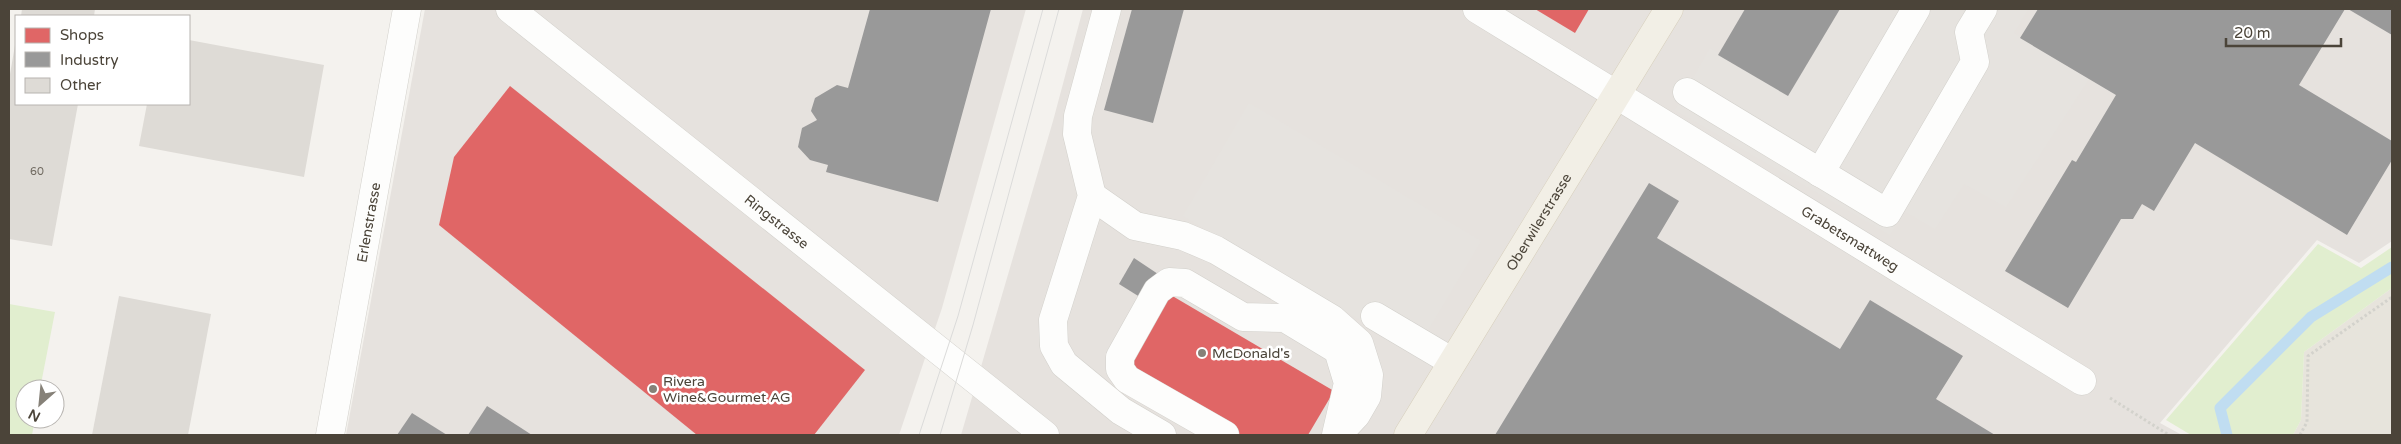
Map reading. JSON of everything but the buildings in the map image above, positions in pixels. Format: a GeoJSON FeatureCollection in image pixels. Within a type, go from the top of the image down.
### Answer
{"type":"FeatureCollection","features":[{"type":"Feature","properties":{"kind":"main road","name":"Oberwilerstrasse"},"geometry":{"type":"LineString","coordinates":[[1408,435],[1669,9]]}},
{"type":"Feature","properties":{"kind":"street","name":"Erlenstrasse"},"geometry":{"type":"LineString","coordinates":[[330,435],[407,9]]}},
{"type":"Feature","properties":{"kind":"street","name":"Ringstrasse"},"geometry":{"type":"LineString","coordinates":[[510,9],[1044,435]]}},
{"type":"Feature","properties":{"kind":"street"},"geometry":{"type":"LineString","coordinates":[[1107,9],[1078,116],[1077,134],[1092,196],[1053,320],[1054,346],[1064,364],[1121,411],[1162,435]]}},
{"type":"Feature","properties":{"kind":"street"},"geometry":{"type":"LineString","coordinates":[[1820,172],[1916,9]]}},
{"type":"Feature","properties":{"kind":"street"},"geometry":{"type":"LineString","coordinates":[[1688,92],[1887,213],[1975,62],[1969,32],[1983,9]]}},
{"type":"Feature","properties":{"kind":"street","name":"Grabetsmattweg"},"geometry":{"type":"LineString","coordinates":[[1494,13],[1618,93],[2082,381]]}},
{"type":"Feature","properties":{"kind":"street"},"geometry":{"type":"LineString","coordinates":[[1832,226],[1853,192]]}},
{"type":"Feature","properties":{"kind":"street"},"geometry":{"type":"LineString","coordinates":[[1092,196],[1135,226],[1183,236],[1216,250],[1332,319],[1359,343],[1369,375],[1367,396],[1356,416],[1336,435]]}},
{"type":"Feature","properties":{"kind":"street"},"geometry":{"type":"LineString","coordinates":[[1225,435],[1127,378],[1120,369],[1120,357],[1157,291],[1169,282],[1185,283],[1243,317],[1285,318],[1338,350],[1348,383],[1336,435]]}},
{"type":"Feature","properties":{"kind":"street"},"geometry":{"type":"LineString","coordinates":[[1375,316],[1452,361]]}},
{"type":"Feature","properties":{"kind":"path"},"geometry":{"type":"LineString","coordinates":[[2300,435],[2307,422],[2308,356],[2392,297]]}},
{"type":"Feature","properties":{"kind":"path"},"geometry":{"type":"LineString","coordinates":[[2082,381],[2169,435]]}},
{"type":"Feature","properties":{"kind":"shaded area"},"geometry":{"type":"Polygon","coordinates":[[[425,9],[1026,9],[942,308],[899,435],[346,435],[425,9]]]}},
{"type":"Feature","properties":{"kind":"shaded area"},"geometry":{"type":"Polygon","coordinates":[[[1083,9],[2392,9],[2392,241],[2359,263],[2317,240],[2160,423],[2182,435],[961,435],[1053,121],[1083,9]]]}},
{"type":"Feature","properties":{"kind":"shaded area"},"geometry":{"type":"Polygon","coordinates":[[[1840,9],[2028,9],[2014,33],[2089,79],[2006,207],[1964,184],[1935,229],[1904,211],[1890,235],[1675,110],[1710,48],[1788,96],[1840,9]]]}},
{"type":"Feature","properties":{"kind":"shaded area"},"geometry":{"type":"Polygon","coordinates":[[[1249,103],[1481,241],[1415,352],[1183,216],[1249,103]]]}},
{"type":"Feature","properties":{"kind":"shaded area"},"geometry":{"type":"Polygon","coordinates":[[[2392,288],[2392,435],[2293,435],[2301,420],[2304,352],[2392,288]]]}},
{"type":"Feature","properties":{"kind":"green space"},"geometry":{"type":"Polygon","coordinates":[[[2318,244],[2361,268],[2392,247],[2392,288],[2304,352],[2301,420],[2293,435],[2191,435],[2166,420],[2318,244]]]}},
{"type":"Feature","properties":{"kind":"green space"},"geometry":{"type":"Polygon","coordinates":[[[9,304],[55,312],[42,379],[15,379],[15,429],[33,429],[32,435],[9,435],[9,304]]]}},
{"type":"Feature","properties":{"kind":"waterway"},"geometry":{"type":"LineString","coordinates":[[2227,435],[2220,408],[2311,317],[2392,267]]}},
{"type":"Feature","properties":{"kind":"tram line"},"geometry":{"type":"LineString","coordinates":[[919,435],[958,316],[1043,9]]}},
{"type":"Feature","properties":{"kind":"tram line"},"geometry":{"type":"LineString","coordinates":[[940,435],[973,325],[1059,9]]}},
{"type":"Feature","properties":{"kind":"place","name":"McDonald's"},"geometry":{"type":"Point","coordinates":[1202,353]}},
{"type":"Feature","properties":{"kind":"place","name":"Rivera Wine&Gourmet AG"},"geometry":{"type":"Point","coordinates":[653,389]}}]}
